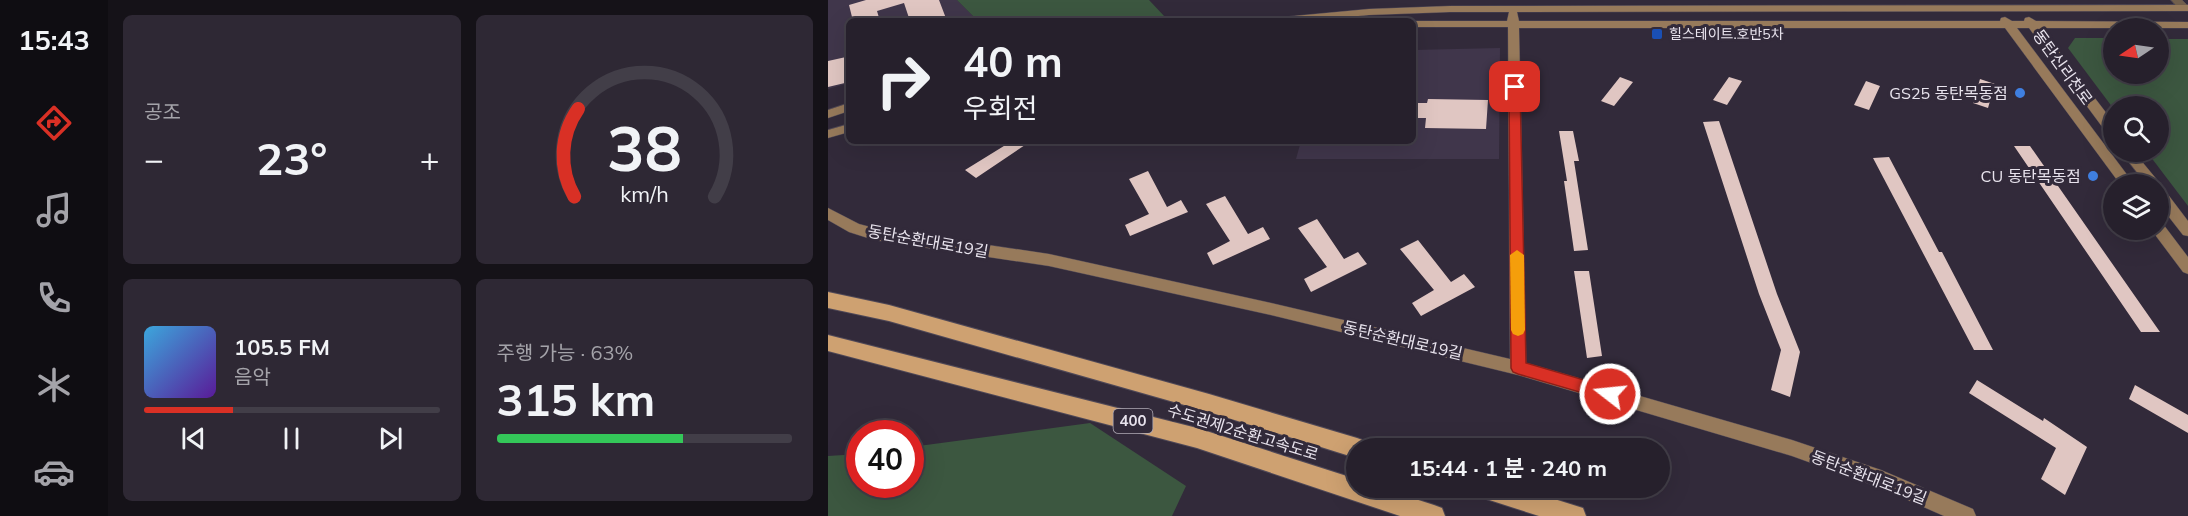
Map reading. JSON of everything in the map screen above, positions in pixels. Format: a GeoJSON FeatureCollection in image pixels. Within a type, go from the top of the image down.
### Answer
{"type":"FeatureCollection","features":[{"type":"Feature","properties":{"kind":"highway","name":"수도권제2순환고속도로"},"geometry":{"type":"LineString","coordinates":[[828,300],[912,320],[1209,403],[1346,445]]}},
{"type":"Feature","properties":{"kind":"highway","name":"수도권제2순환고속도로"},"geometry":{"type":"LineString","coordinates":[[828,343],[1197,438],[1434,516]]}},
{"type":"Feature","properties":{"kind":"highway"},"geometry":{"type":"LineString","coordinates":[[1517,498],[1575,516]]}},
{"type":"Feature","properties":{"kind":"main road"},"geometry":{"type":"LineString","coordinates":[[1301,18],[1370,12],[1939,7],[1994,4],[2082,8],[2183,5]]}},
{"type":"Feature","properties":{"kind":"main road","name":"동탄신리천로"},"geometry":{"type":"LineString","coordinates":[[1994,4],[2120,174]]}},
{"type":"Feature","properties":{"kind":"main road","name":"동탄신리천로"},"geometry":{"type":"LineString","coordinates":[[2016,4],[2103,118]]}},
{"type":"Feature","properties":{"kind":"main road"},"geometry":{"type":"LineString","coordinates":[[1939,7],[1952,11],[1957,16],[1957,20],[1946,25]]}},
{"type":"Feature","properties":{"kind":"main road"},"geometry":{"type":"LineString","coordinates":[[2082,8],[2075,12],[2076,16],[2093,25]]}},
{"type":"Feature","properties":{"kind":"main road"},"geometry":{"type":"LineString","coordinates":[[1513,11],[1518,368]]}},
{"type":"Feature","properties":{"kind":"main road"},"geometry":{"type":"LineString","coordinates":[[1416,24],[1513,11],[1946,25],[2188,25]]}},
{"type":"Feature","properties":{"kind":"main road"},"geometry":{"type":"LineString","coordinates":[[2043,72],[2045,66],[2051,65],[2067,71]]}},
{"type":"Feature","properties":{"kind":"main road"},"geometry":{"type":"LineString","coordinates":[[828,114],[846,108]]}},
{"type":"Feature","properties":{"kind":"main road"},"geometry":{"type":"LineString","coordinates":[[828,134],[846,129]]}},
{"type":"Feature","properties":{"kind":"main road"},"geometry":{"type":"LineString","coordinates":[[2135,162],[2145,174]]}},
{"type":"Feature","properties":{"kind":"main road"},"geometry":{"type":"LineString","coordinates":[[2169,206],[2188,231]]}},
{"type":"Feature","properties":{"kind":"main road","name":"동탄순환대로19길"},"geometry":{"type":"LineString","coordinates":[[828,213],[854,228],[874,234],[1061,263],[1271,309],[1518,368],[1792,447],[1881,479],[1966,516]]}},
{"type":"Feature","properties":{"kind":"main road"},"geometry":{"type":"LineString","coordinates":[[2167,240],[2188,268]]}},
{"type":"Feature","properties":{"kind":"shaded area"},"geometry":{"type":"Polygon","coordinates":[[[828,0],[957,0],[975,18],[846,18],[846,84],[828,89],[828,0]]]}},
{"type":"Feature","properties":{"kind":"shaded area"},"geometry":{"type":"Polygon","coordinates":[[[1500,48],[1499,159],[1296,159],[1300,144],[1416,144],[1416,50],[1500,48]]]}},
{"type":"Feature","properties":{"kind":"green space"},"geometry":{"type":"Polygon","coordinates":[[[957,0],[1149,0],[1165,17],[1159,18],[975,18],[957,0]]]}},
{"type":"Feature","properties":{"kind":"green space"},"geometry":{"type":"Polygon","coordinates":[[[2075,38],[2103,38],[2103,84],[2169,84],[2169,39],[2188,39],[2188,206],[2169,181],[2169,174],[2164,174],[2155,162],[2169,162],[2169,96],[2104,96],[2068,48],[2075,38]]]}},
{"type":"Feature","properties":{"kind":"green space"},"geometry":{"type":"Polygon","coordinates":[[[1090,423],[1186,486],[1172,516],[828,516],[828,456],[846,455],[846,498],[924,498],[924,445],[1090,423]]]}},
{"type":"Feature","properties":{"kind":"building"},"geometry":{"type":"Polygon","coordinates":[[[866,0],[939,0],[946,18],[909,18],[904,3],[877,11],[879,18],[852,18],[849,5],[866,0]]]}},
{"type":"Feature","properties":{"kind":"building"},"geometry":{"type":"Polygon","coordinates":[[[846,57],[846,83],[828,87],[828,61],[846,57]]]}},
{"type":"Feature","properties":{"kind":"building"},"geometry":{"type":"Polygon","coordinates":[[[1620,77],[1633,82],[1614,106],[1601,101],[1620,77]]]}},
{"type":"Feature","properties":{"kind":"building"},"geometry":{"type":"Polygon","coordinates":[[[1729,77],[1742,81],[1727,105],[1713,100],[1729,77]]]}},
{"type":"Feature","properties":{"kind":"building"},"geometry":{"type":"Polygon","coordinates":[[[1980,79],[1995,84],[1988,108],[1973,103],[1980,79]]]}},
{"type":"Feature","properties":{"kind":"building"},"geometry":{"type":"Polygon","coordinates":[[[1866,81],[1880,86],[1869,110],[1854,105],[1866,81]]]}},
{"type":"Feature","properties":{"kind":"building"},"geometry":{"type":"Polygon","coordinates":[[[1428,99],[1488,100],[1486,129],[1425,128],[1426,118],[1416,118],[1416,103],[1427,103],[1428,99]]]}},
{"type":"Feature","properties":{"kind":"building"},"geometry":{"type":"Polygon","coordinates":[[[1719,121],[1777,294],[1800,352],[1790,397],[1771,390],[1781,350],[1759,294],[1703,122],[1719,121]]]}},
{"type":"Feature","properties":{"kind":"building"},"geometry":{"type":"Polygon","coordinates":[[[1559,131],[1573,131],[1579,161],[1574,161],[1588,250],[1574,251],[1559,131]]]}},
{"type":"Feature","properties":{"kind":"building"},"geometry":{"type":"Polygon","coordinates":[[[1007,144],[1027,144],[976,178],[965,170],[1007,144]]]}},
{"type":"Feature","properties":{"kind":"building"},"geometry":{"type":"Polygon","coordinates":[[[2014,146],[2030,146],[2160,332],[2141,332],[2014,146]]]}},
{"type":"Feature","properties":{"kind":"building"},"geometry":{"type":"Polygon","coordinates":[[[1889,157],[1993,350],[1974,350],[1873,158],[1889,157]]]}},
{"type":"Feature","properties":{"kind":"building"},"geometry":{"type":"Polygon","coordinates":[[[1148,171],[1167,207],[1181,200],[1188,212],[1130,236],[1125,225],[1149,214],[1129,179],[1148,171]]]}},
{"type":"Feature","properties":{"kind":"building"},"geometry":{"type":"Polygon","coordinates":[[[1225,196],[1248,234],[1263,227],[1270,239],[1213,265],[1207,253],[1230,241],[1206,204],[1225,196]]]}},
{"type":"Feature","properties":{"kind":"building"},"geometry":{"type":"Polygon","coordinates":[[[1317,219],[1344,259],[1358,252],[1367,264],[1311,292],[1304,279],[1327,267],[1298,228],[1317,219]]]}},
{"type":"Feature","properties":{"kind":"building"},"geometry":{"type":"Polygon","coordinates":[[[1418,240],[1451,282],[1464,274],[1475,287],[1421,316],[1412,303],[1434,290],[1400,249],[1418,240]]]}},
{"type":"Feature","properties":{"kind":"building"},"geometry":{"type":"Polygon","coordinates":[[[1574,271],[1589,271],[1602,356],[1587,358],[1574,271]]]}},
{"type":"Feature","properties":{"kind":"building"},"geometry":{"type":"Polygon","coordinates":[[[1977,380],[2043,421],[2044,418],[2087,447],[2065,495],[2041,479],[2056,448],[1969,393],[1977,380]]]}},
{"type":"Feature","properties":{"kind":"building"},"geometry":{"type":"Polygon","coordinates":[[[2135,385],[2188,415],[2188,433],[2129,399],[2135,385]]]}},
{"type":"Feature","properties":{"kind":"slow traffic"},"geometry":{"type":"LineString","coordinates":[[1517,255],[1518,330]]}},
{"type":"Feature","properties":{"kind":"place","name":"힐스테이트.호반5차"},"geometry":{"type":"Point","coordinates":[1657,34]}},
{"type":"Feature","properties":{"kind":"place","name":"GS25 동탄목동점"},"geometry":{"type":"Point","coordinates":[2020,93]}},
{"type":"Feature","properties":{"kind":"place","name":"CU 동탄목동점"},"geometry":{"type":"Point","coordinates":[2093,176]}},
{"type":"Feature","properties":{"kind":"route"},"geometry":{"type":"LineString","coordinates":[[1515,87],[1518,368],[1610,394]]}}]}
